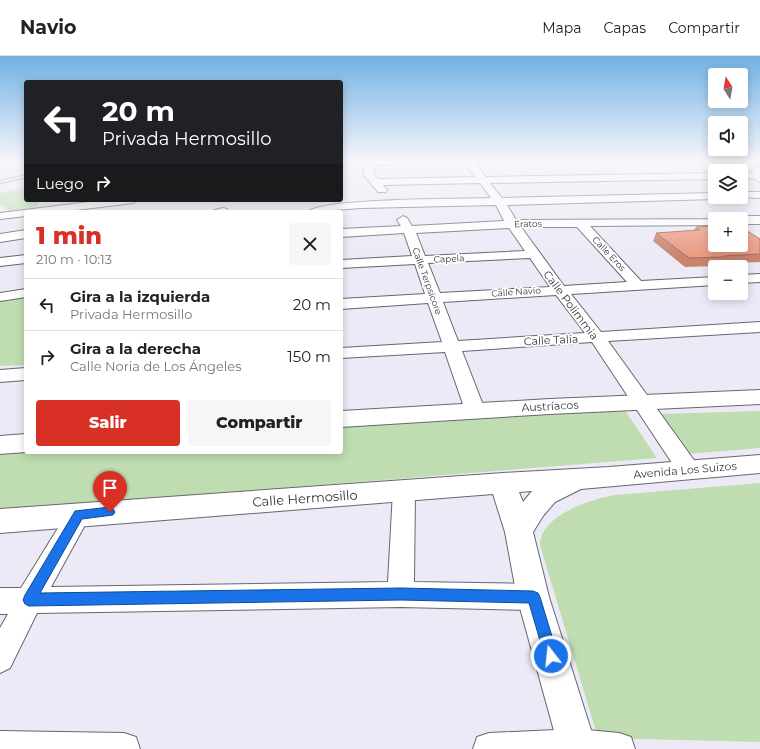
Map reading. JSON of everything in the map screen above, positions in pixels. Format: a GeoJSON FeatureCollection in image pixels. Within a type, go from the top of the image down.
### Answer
{"type":"FeatureCollection","features":[{"type":"Feature","properties":{"kind":"street","name":"Calle Terpsícore"},"geometry":{"type":"LineString","coordinates":[[383,192],[394,204],[409,230],[450,346],[475,410]]}},
{"type":"Feature","properties":{"kind":"street","name":"Calle Polimmia"},"geometry":{"type":"LineString","coordinates":[[493,192],[512,224],[559,289],[597,337],[688,469]]}},
{"type":"Feature","properties":{"kind":"street"},"geometry":{"type":"LineString","coordinates":[[748,195],[760,195]]}},
{"type":"Feature","properties":{"kind":"street"},"geometry":{"type":"LineString","coordinates":[[324,204],[394,204],[708,196]]}},
{"type":"Feature","properties":{"kind":"street"},"geometry":{"type":"LineString","coordinates":[[52,210],[121,202]]}},
{"type":"Feature","properties":{"kind":"street"},"geometry":{"type":"LineString","coordinates":[[0,216],[24,213]]}},
{"type":"Feature","properties":{"kind":"street"},"geometry":{"type":"LineString","coordinates":[[748,220],[760,220]]}},
{"type":"Feature","properties":{"kind":"street","name":"Eratos"},"geometry":{"type":"LineString","coordinates":[[343,233],[512,224],[708,221]]}},
{"type":"Feature","properties":{"kind":"street","name":"Calle Eros"},"geometry":{"type":"LineString","coordinates":[[580,223],[638,286]]}},
{"type":"Feature","properties":{"kind":"street"},"geometry":{"type":"LineString","coordinates":[[0,238],[24,234]]}},
{"type":"Feature","properties":{"kind":"street","name":"Capela"},"geometry":{"type":"LineString","coordinates":[[343,264],[534,254]]}},
{"type":"Feature","properties":{"kind":"street"},"geometry":{"type":"LineString","coordinates":[[0,262],[24,259]]}},
{"type":"Feature","properties":{"kind":"street"},"geometry":{"type":"LineString","coordinates":[[748,279],[760,278]]}},
{"type":"Feature","properties":{"kind":"street","name":"Calle Navío"},"geometry":{"type":"LineString","coordinates":[[343,304],[433,299],[559,289],[708,281]]}},
{"type":"Feature","properties":{"kind":"street"},"geometry":{"type":"LineString","coordinates":[[0,297],[24,293]]}},
{"type":"Feature","properties":{"kind":"street","name":"Calle Talía"},"geometry":{"type":"LineString","coordinates":[[343,353],[760,327]]}},
{"type":"Feature","properties":{"kind":"street"},"geometry":{"type":"LineString","coordinates":[[0,376],[24,374]]}},
{"type":"Feature","properties":{"kind":"street","name":"Austríacos"},"geometry":{"type":"LineString","coordinates":[[343,419],[642,401],[760,398]]}},
{"type":"Feature","properties":{"kind":"street"},"geometry":{"type":"LineString","coordinates":[[0,446],[24,443]]}},
{"type":"Feature","properties":{"kind":"street","name":"Avenida Los Suizos"},"geometry":{"type":"LineString","coordinates":[[609,477],[760,464]]}},
{"type":"Feature","properties":{"kind":"street"},"geometry":{"type":"LineString","coordinates":[[519,532],[528,514],[537,503],[560,485],[609,477]]}},
{"type":"Feature","properties":{"kind":"street","name":"Calle Hermosillo"},"geometry":{"type":"LineString","coordinates":[[0,521],[503,483],[609,477]]}},
{"type":"Feature","properties":{"kind":"street"},"geometry":{"type":"LineString","coordinates":[[503,483],[519,532],[533,597],[577,747]]}},
{"type":"Feature","properties":{"kind":"street"},"geometry":{"type":"LineString","coordinates":[[401,594],[404,491]]}},
{"type":"Feature","properties":{"kind":"street"},"geometry":{"type":"LineString","coordinates":[[0,658],[29,600],[78,514]]}},
{"type":"Feature","properties":{"kind":"street"},"geometry":{"type":"LineString","coordinates":[[0,601],[401,594],[533,597]]}},
{"type":"Feature","properties":{"kind":"street"},"geometry":{"type":"LineString","coordinates":[[0,747],[124,749]]}},
{"type":"Feature","properties":{"kind":"street"},"geometry":{"type":"LineString","coordinates":[[489,749],[577,747],[619,749]]}},
{"type":"Feature","properties":{"kind":"green space"},"geometry":{"type":"Polygon","coordinates":[[[24,192],[24,202],[38,202],[37,207],[9,211],[0,204],[0,193],[24,192]]]}},
{"type":"Feature","properties":{"kind":"green space"},"geometry":{"type":"Polygon","coordinates":[[[24,296],[24,365],[0,366],[0,301],[24,296]]]}},
{"type":"Feature","properties":{"kind":"green space"},"geometry":{"type":"Polygon","coordinates":[[[624,409],[657,458],[0,511],[0,452],[24,452],[24,454],[343,454],[343,427],[624,409]]]}},
{"type":"Feature","properties":{"kind":"green space"},"geometry":{"type":"Polygon","coordinates":[[[760,411],[760,448],[687,454],[659,414],[760,411]]]}},
{"type":"Feature","properties":{"kind":"green space"},"geometry":{"type":"Polygon","coordinates":[[[760,483],[760,742],[598,738],[541,547],[540,543],[543,533],[559,516],[582,504],[605,497],[760,483]]]}},
{"type":"Feature","properties":{"kind":"building"},"geometry":{"type":"Polygon","coordinates":[[[708,226],[708,252],[748,252],[748,231],[760,239],[760,254],[689,258],[656,233],[700,230],[696,227],[708,226]]]}},
{"type":"Feature","properties":{"kind":"route"},"geometry":{"type":"LineString","coordinates":[[110,512],[78,514],[29,600],[401,594],[533,597],[551,656]]}}]}
